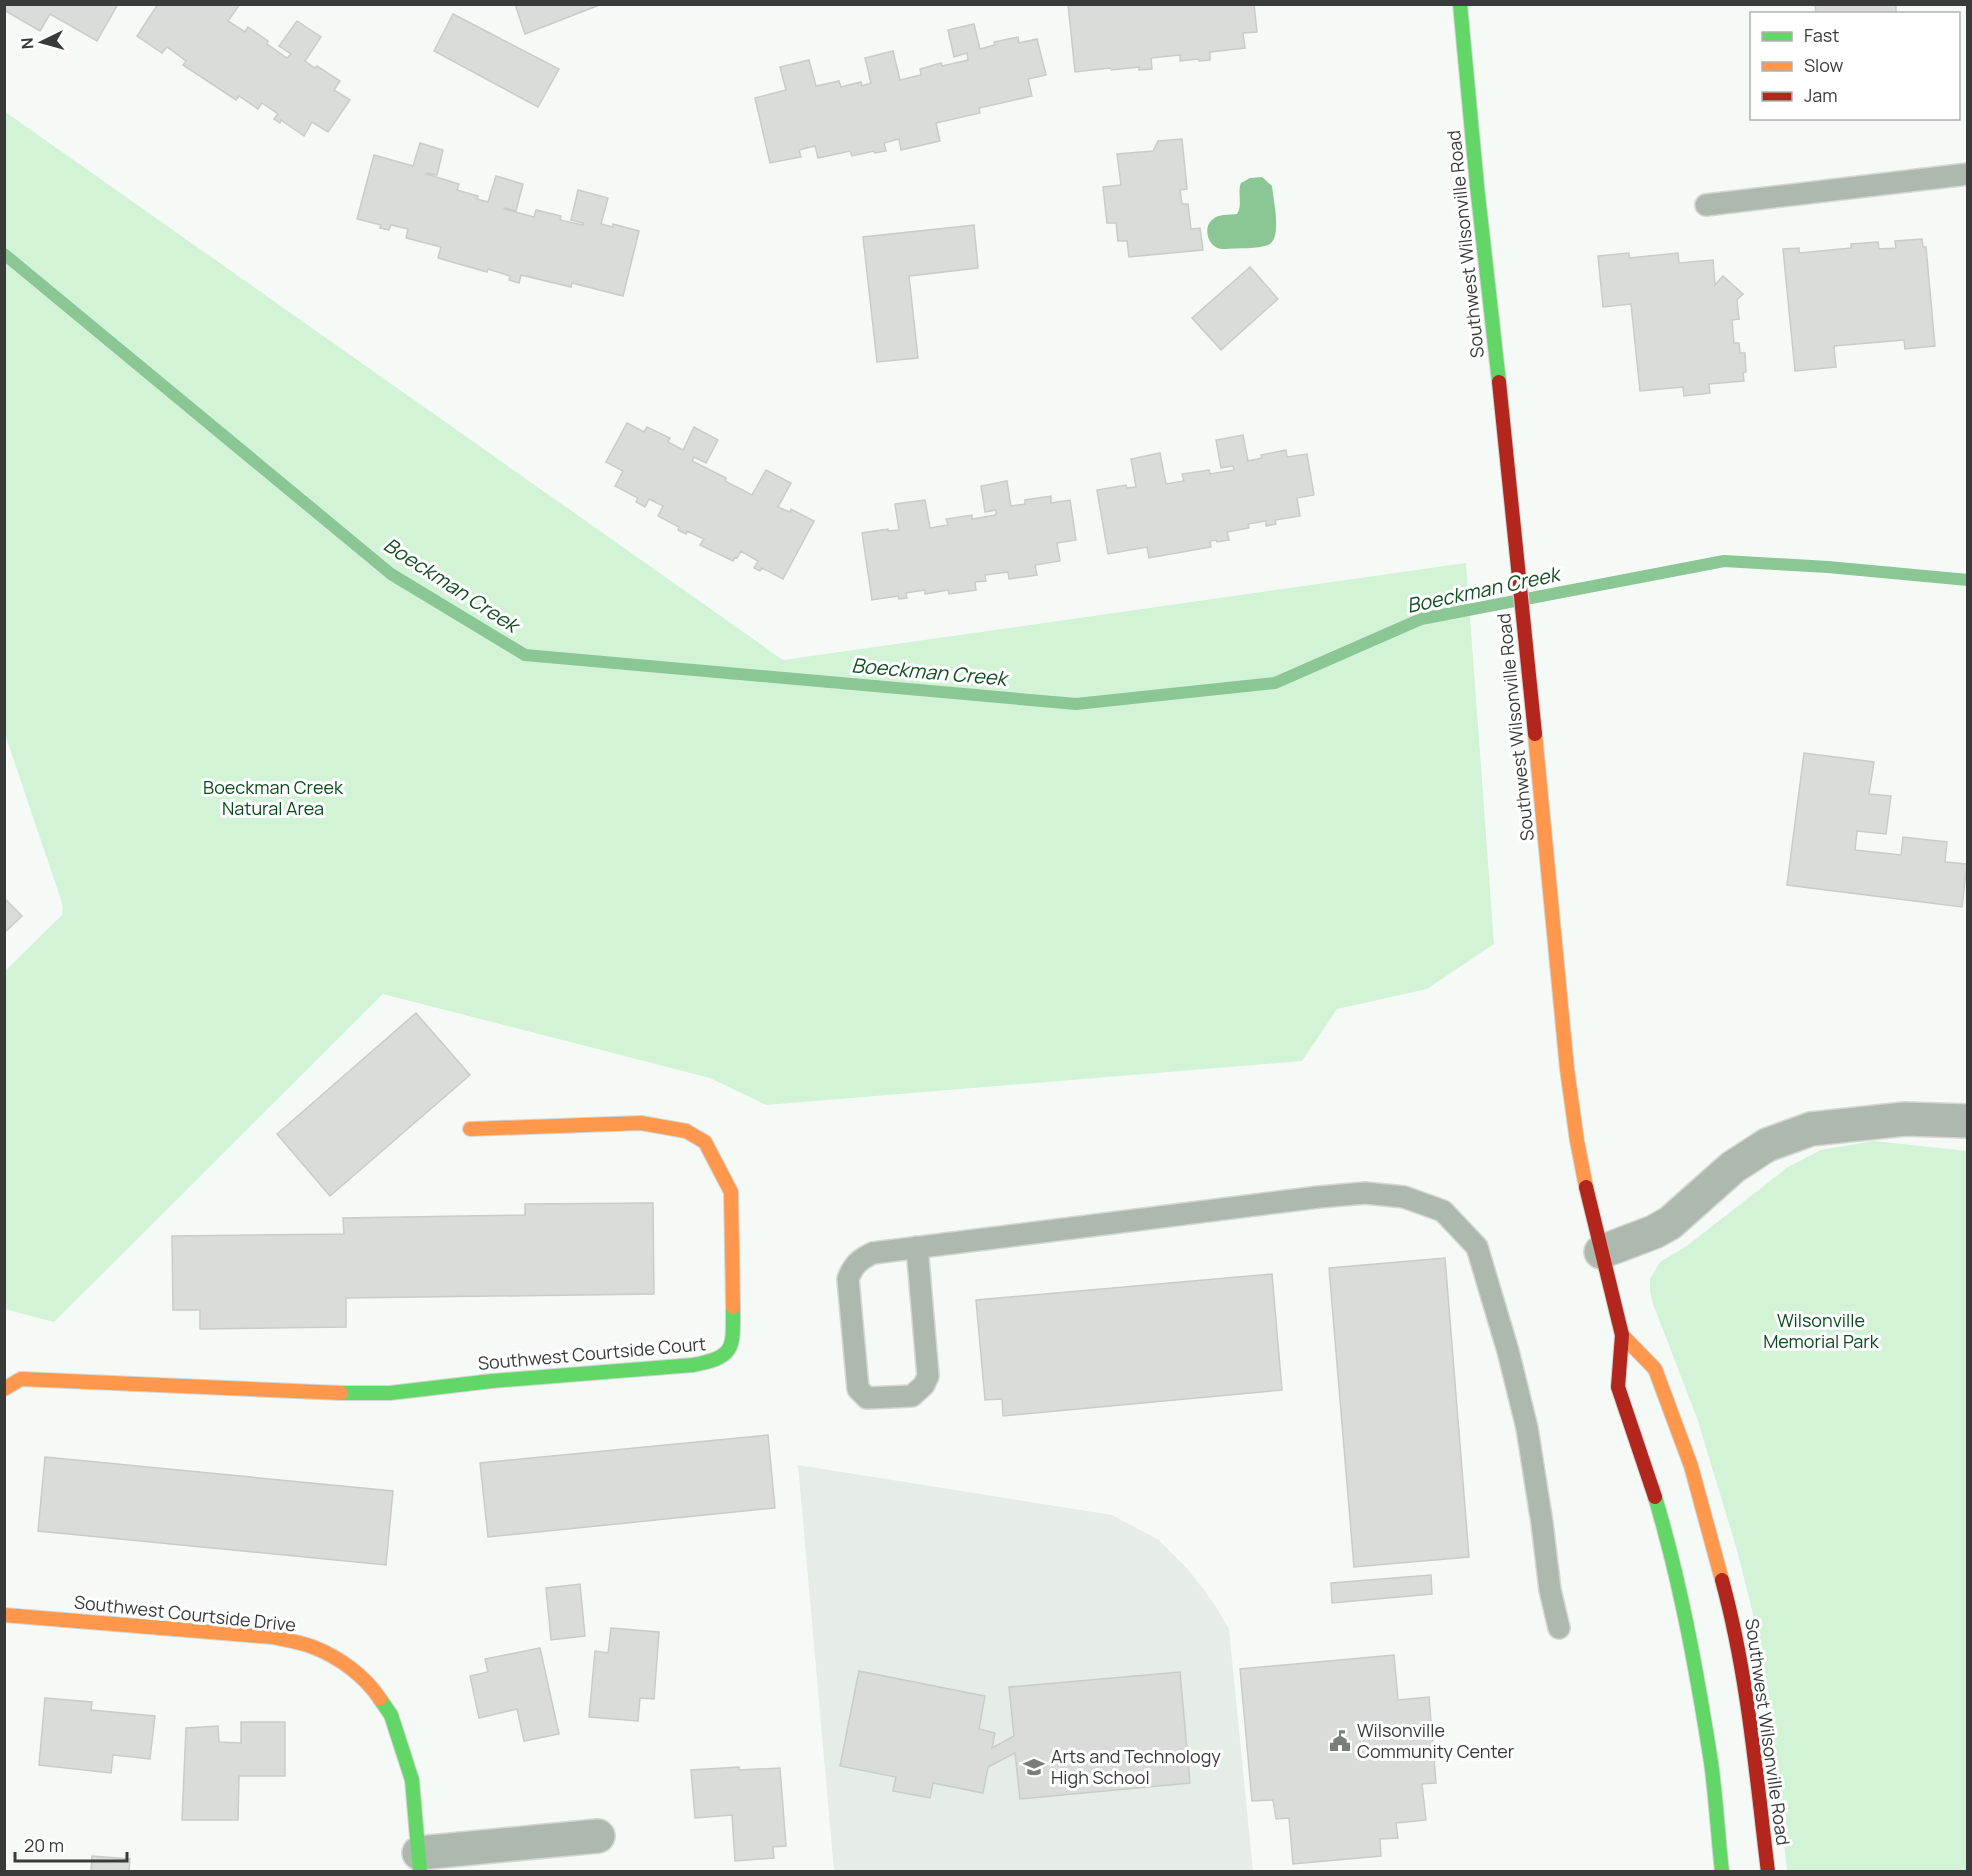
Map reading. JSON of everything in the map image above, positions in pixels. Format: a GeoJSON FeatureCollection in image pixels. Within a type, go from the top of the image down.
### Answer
{"type":"FeatureCollection","features":[{"type":"Feature","properties":{"kind":"main road","name":"Southwest Wilsonville Road"},"geometry":{"type":"LineString","coordinates":[[1460,4],[1477,186],[1512,500],[1567,1069],[1577,1141],[1622,1335],[1618,1387],[1653,1491],[1685,1613],[1711,1764],[1722,1872]]}},
{"type":"Feature","properties":{"kind":"main road","name":"Southwest Courtside Court"},"geometry":{"type":"LineString","coordinates":[[4,1389],[21,1379],[390,1394],[492,1381],[693,1365],[718,1360],[726,1354],[731,1348],[733,1327],[730,1192],[705,1142],[686,1131],[641,1123],[470,1129]]}},
{"type":"Feature","properties":{"kind":"main road","name":"Southwest Wilsonville Road"},"geometry":{"type":"LineString","coordinates":[[1622,1335],[1654,1369],[1671,1411],[1691,1466],[1730,1608],[1746,1691],[1768,1872]]}},
{"type":"Feature","properties":{"kind":"main road","name":"Southwest Courtside Drive"},"geometry":{"type":"LineString","coordinates":[[4,1615],[272,1637],[313,1647],[347,1665],[373,1689],[391,1715],[412,1780],[419,1862]]}},
{"type":"Feature","properties":{"kind":"street"},"geometry":{"type":"LineString","coordinates":[[1601,1251],[1654,1232],[1670,1223],[1733,1167],[1767,1145],[1810,1129],[1905,1119],[1968,1121]]}},
{"type":"Feature","properties":{"kind":"street"},"geometry":{"type":"LineString","coordinates":[[419,1862],[598,1836]]}},
{"type":"Feature","properties":{"kind":"lane"},"geometry":{"type":"LineString","coordinates":[[1706,205],[1968,174]]}},
{"type":"Feature","properties":{"kind":"lane"},"geometry":{"type":"LineString","coordinates":[[917,1247],[928,1376],[924,1386],[912,1396],[867,1398],[858,1389],[848,1279],[852,1268],[873,1252],[1365,1193],[1404,1197],[1443,1211],[1477,1247],[1508,1351],[1527,1428],[1550,1590],[1559,1628]]}},
{"type":"Feature","properties":{"kind":"shaded area"},"geometry":{"type":"Polygon","coordinates":[[[1262,177],[1272,186],[1276,227],[1273,241],[1268,245],[1253,248],[1219,249],[1208,238],[1209,223],[1218,216],[1237,214],[1240,207],[1241,183],[1250,178],[1262,177]]]}},
{"type":"Feature","properties":{"kind":"shaded area","name":"Arts and Technology High School"},"geometry":{"type":"Polygon","coordinates":[[[798,1465],[1112,1515],[1159,1540],[1187,1568],[1213,1602],[1229,1629],[1253,1871],[834,1871],[798,1465]]]}},
{"type":"Feature","properties":{"kind":"green space","name":"Boeckman Creek Natural Area"},"geometry":{"type":"Polygon","coordinates":[[[4,111],[783,660],[1466,563],[1494,944],[1427,989],[1337,1009],[1302,1061],[766,1105],[710,1078],[383,994],[54,1322],[5,1309],[5,971],[62,915],[63,906],[5,734],[4,111]]]}},
{"type":"Feature","properties":{"kind":"green space","name":"Wilsonville Memorial Park"},"geometry":{"type":"Polygon","coordinates":[[[1874,1141],[1967,1151],[1967,1871],[1787,1871],[1768,1688],[1758,1634],[1737,1550],[1697,1418],[1650,1292],[1650,1279],[1660,1262],[1688,1245],[1788,1167],[1821,1150],[1874,1141]]]}},
{"type":"Feature","properties":{"kind":"building"},"geometry":{"type":"Polygon","coordinates":[[[4,4],[118,4],[97,41],[50,14],[40,31],[4,10],[4,4]]]}},
{"type":"Feature","properties":{"kind":"building"},"geometry":{"type":"Polygon","coordinates":[[[158,4],[240,4],[228,21],[245,32],[248,27],[287,58],[291,54],[279,46],[297,21],[321,37],[305,61],[340,81],[334,90],[350,100],[328,132],[312,122],[304,136],[281,120],[280,123],[274,119],[278,114],[262,103],[258,109],[239,96],[236,100],[183,65],[186,61],[167,47],[162,53],[137,36],[158,4]]]}},
{"type":"Feature","properties":{"kind":"building"},"geometry":{"type":"Polygon","coordinates":[[[515,4],[602,4],[525,34],[515,4]]]}},
{"type":"Feature","properties":{"kind":"building"},"geometry":{"type":"Polygon","coordinates":[[[1068,4],[1254,4],[1257,32],[1243,33],[1245,48],[1210,52],[1210,60],[1180,61],[1180,55],[1151,58],[1152,69],[1139,70],[1139,67],[1111,70],[1110,68],[1075,72],[1068,4]]]}},
{"type":"Feature","properties":{"kind":"building"},"geometry":{"type":"Polygon","coordinates":[[[1815,4],[1896,4],[1896,12],[1816,12],[1815,4]]]}},
{"type":"Feature","properties":{"kind":"building"},"geometry":{"type":"Polygon","coordinates":[[[453,14],[559,69],[538,107],[434,51],[453,14]]]}},
{"type":"Feature","properties":{"kind":"building"},"geometry":{"type":"Polygon","coordinates":[[[974,24],[980,49],[995,45],[994,42],[1018,37],[1019,43],[1037,39],[1046,75],[1028,79],[1032,96],[979,108],[980,113],[936,123],[940,141],[901,150],[899,139],[884,143],[886,151],[852,156],[850,151],[818,158],[815,146],[799,150],[801,157],[770,163],[755,98],[786,90],[780,67],[809,60],[816,86],[839,81],[841,87],[861,82],[862,86],[871,83],[865,58],[893,51],[900,80],[921,75],[920,69],[941,63],[942,66],[968,60],[967,53],[954,57],[948,30],[974,24]]]}},
{"type":"Feature","properties":{"kind":"building"},"geometry":{"type":"Polygon","coordinates":[[[1182,139],[1187,189],[1180,190],[1182,204],[1188,204],[1191,229],[1200,228],[1203,250],[1129,257],[1127,241],[1118,241],[1116,223],[1107,223],[1103,187],[1121,185],[1117,154],[1153,151],[1158,141],[1182,139]]]}},
{"type":"Feature","properties":{"kind":"building"},"geometry":{"type":"Polygon","coordinates":[[[420,143],[443,150],[437,175],[426,174],[459,184],[457,190],[478,196],[477,199],[488,202],[496,176],[523,184],[516,211],[504,209],[534,217],[536,210],[561,216],[560,220],[583,225],[583,223],[571,220],[578,190],[608,198],[601,224],[613,227],[613,224],[639,231],[623,296],[572,283],[571,287],[521,275],[519,283],[509,280],[510,276],[488,269],[487,272],[438,258],[441,247],[406,238],[408,229],[391,225],[389,230],[380,228],[381,225],[357,219],[374,155],[413,166],[420,143]]]}},
{"type":"Feature","properties":{"kind":"building"},"geometry":{"type":"Polygon","coordinates":[[[974,225],[978,268],[909,276],[918,358],[877,362],[863,237],[974,225]]]}},
{"type":"Feature","properties":{"kind":"building"},"geometry":{"type":"Polygon","coordinates":[[[1922,239],[1923,247],[1926,247],[1935,346],[1905,349],[1904,340],[1834,346],[1836,367],[1795,371],[1783,249],[1799,248],[1799,253],[1851,248],[1851,244],[1878,242],[1879,249],[1896,248],[1895,241],[1922,239]]]}},
{"type":"Feature","properties":{"kind":"building"},"geometry":{"type":"Polygon","coordinates":[[[1629,253],[1629,258],[1678,253],[1679,263],[1713,260],[1715,285],[1723,276],[1743,294],[1737,300],[1739,319],[1732,320],[1734,343],[1739,343],[1740,353],[1745,353],[1744,381],[1709,384],[1710,393],[1684,396],[1683,387],[1640,391],[1631,304],[1603,307],[1598,256],[1629,253]]]}},
{"type":"Feature","properties":{"kind":"building"},"geometry":{"type":"Polygon","coordinates":[[[1250,267],[1278,299],[1221,350],[1192,318],[1250,267]]]}},
{"type":"Feature","properties":{"kind":"building"},"geometry":{"type":"Polygon","coordinates":[[[627,423],[644,432],[647,427],[670,438],[668,442],[683,450],[694,427],[718,440],[706,463],[694,457],[692,461],[726,478],[725,481],[752,495],[766,470],[791,483],[778,507],[790,512],[791,509],[814,521],[783,579],[762,568],[760,571],[754,568],[758,561],[741,551],[733,561],[700,545],[704,539],[687,531],[686,534],[678,530],[679,527],[658,516],[663,506],[649,499],[645,507],[636,502],[638,498],[615,486],[623,471],[606,462],[627,423]]]}},
{"type":"Feature","properties":{"kind":"building"},"geometry":{"type":"Polygon","coordinates":[[[1243,435],[1248,461],[1262,458],[1261,455],[1286,450],[1287,457],[1307,454],[1314,495],[1297,498],[1300,516],[1275,520],[1276,524],[1266,526],[1266,521],[1248,524],[1249,528],[1227,532],[1229,540],[1210,541],[1211,547],[1149,558],[1147,547],[1108,554],[1097,490],[1126,485],[1127,488],[1136,487],[1131,459],[1160,453],[1166,484],[1184,481],[1182,474],[1209,470],[1210,474],[1234,470],[1233,466],[1221,468],[1216,440],[1243,435]]]}},
{"type":"Feature","properties":{"kind":"building"},"geometry":{"type":"Polygon","coordinates":[[[1007,481],[1011,506],[1025,504],[1025,500],[1051,496],[1051,503],[1070,500],[1076,540],[1057,543],[1060,561],[1035,565],[1037,575],[1009,579],[1008,572],[985,575],[986,581],[975,582],[976,590],[949,594],[948,590],[925,594],[925,590],[906,593],[907,598],[899,599],[898,596],[872,600],[862,533],[888,529],[888,531],[899,530],[895,504],[925,500],[930,528],[948,525],[946,519],[972,515],[972,519],[996,515],[996,510],[985,512],[981,486],[1007,481]]]}},
{"type":"Feature","properties":{"kind":"building"},"geometry":{"type":"Polygon","coordinates":[[[1804,753],[1874,762],[1869,794],[1891,796],[1886,834],[1857,831],[1855,850],[1901,855],[1903,837],[1947,842],[1945,862],[1967,864],[1962,907],[1787,885],[1804,753]]]}},
{"type":"Feature","properties":{"kind":"building"},"geometry":{"type":"Polygon","coordinates":[[[4,898],[22,916],[4,933],[4,898]]]}},
{"type":"Feature","properties":{"kind":"building"},"geometry":{"type":"Polygon","coordinates":[[[416,1013],[470,1075],[330,1196],[277,1134],[416,1013]]]}},
{"type":"Feature","properties":{"kind":"building"},"geometry":{"type":"Polygon","coordinates":[[[653,1203],[654,1294],[346,1298],[346,1327],[200,1329],[200,1310],[173,1310],[172,1236],[344,1234],[343,1218],[525,1215],[525,1204],[653,1203]]]}},
{"type":"Feature","properties":{"kind":"building"},"geometry":{"type":"Polygon","coordinates":[[[1445,1258],[1469,1557],[1354,1567],[1329,1268],[1445,1258]]]}},
{"type":"Feature","properties":{"kind":"building"},"geometry":{"type":"Polygon","coordinates":[[[1272,1274],[1282,1390],[1003,1416],[1002,1399],[985,1400],[976,1300],[1272,1274]]]}},
{"type":"Feature","properties":{"kind":"building"},"geometry":{"type":"Polygon","coordinates":[[[768,1435],[775,1508],[488,1537],[480,1463],[768,1435]]]}},
{"type":"Feature","properties":{"kind":"building"},"geometry":{"type":"Polygon","coordinates":[[[45,1457],[393,1491],[386,1565],[38,1531],[45,1457]]]}},
{"type":"Feature","properties":{"kind":"building"},"geometry":{"type":"Polygon","coordinates":[[[1431,1575],[1432,1594],[1332,1603],[1331,1583],[1431,1575]]]}},
{"type":"Feature","properties":{"kind":"building"},"geometry":{"type":"Polygon","coordinates":[[[580,1584],[585,1636],[551,1640],[546,1588],[580,1584]]]}},
{"type":"Feature","properties":{"kind":"building"},"geometry":{"type":"Polygon","coordinates":[[[611,1628],[659,1632],[654,1699],[640,1698],[638,1721],[589,1717],[595,1651],[608,1653],[611,1628]]]}},
{"type":"Feature","properties":{"kind":"building"},"geometry":{"type":"Polygon","coordinates":[[[540,1648],[559,1734],[524,1741],[517,1709],[479,1718],[470,1676],[488,1672],[485,1659],[540,1648]]]}},
{"type":"Feature","properties":{"kind":"building","name":"Wilsonville Community Center"},"geometry":{"type":"Polygon","coordinates":[[[1394,1655],[1398,1700],[1429,1697],[1436,1783],[1422,1784],[1426,1820],[1396,1823],[1398,1838],[1380,1839],[1381,1856],[1293,1864],[1289,1818],[1276,1819],[1273,1800],[1252,1801],[1240,1669],[1394,1655]]]}},
{"type":"Feature","properties":{"kind":"building"},"geometry":{"type":"Polygon","coordinates":[[[859,1671],[985,1696],[979,1729],[995,1733],[992,1748],[1014,1736],[1009,1687],[1180,1672],[1190,1783],[1020,1799],[1015,1753],[988,1767],[983,1793],[933,1783],[930,1798],[893,1791],[896,1777],[840,1766],[859,1671]]]}},
{"type":"Feature","properties":{"kind":"building"},"geometry":{"type":"Polygon","coordinates":[[[45,1698],[92,1702],[91,1710],[155,1716],[150,1759],[113,1755],[111,1773],[39,1765],[45,1698]]]}},
{"type":"Feature","properties":{"kind":"building"},"geometry":{"type":"Polygon","coordinates":[[[241,1722],[285,1722],[285,1776],[239,1776],[238,1820],[182,1820],[186,1728],[218,1726],[219,1742],[241,1743],[241,1722]]]}},
{"type":"Feature","properties":{"kind":"building"},"geometry":{"type":"Polygon","coordinates":[[[739,1767],[739,1770],[780,1768],[786,1846],[773,1847],[774,1858],[735,1861],[732,1815],[695,1818],[691,1770],[739,1767]]]}},
{"type":"Feature","properties":{"kind":"building"},"geometry":{"type":"Polygon","coordinates":[[[92,1856],[130,1859],[129,1872],[91,1872],[92,1856]]]}},
{"type":"Feature","properties":{"kind":"waterway","name":"Boeckman Creek"},"geometry":{"type":"LineString","coordinates":[[4,254],[391,574],[525,655],[1076,704],[1275,683],[1421,619],[1724,561],[1828,567],[1968,580]]}},
{"type":"Feature","properties":{"kind":"traffic: fast"},"geometry":{"type":"LineString","coordinates":[[1460,4],[1499,382]]}},
{"type":"Feature","properties":{"kind":"traffic: fast"},"geometry":{"type":"LineString","coordinates":[[341,1393],[390,1393],[492,1381],[707,1362],[725,1354],[729,1348],[733,1332],[733,1307]]}},
{"type":"Feature","properties":{"kind":"traffic: fast"},"geometry":{"type":"LineString","coordinates":[[1655,1497],[1688,1629],[1700,1695],[1713,1776],[1722,1872]]}},
{"type":"Feature","properties":{"kind":"traffic: fast"},"geometry":{"type":"LineString","coordinates":[[380,1699],[391,1715],[412,1780],[420,1872]]}},
{"type":"Feature","properties":{"kind":"traffic: slow"},"geometry":{"type":"LineString","coordinates":[[1535,734],[1567,1069],[1586,1187]]}},
{"type":"Feature","properties":{"kind":"traffic: slow"},"geometry":{"type":"LineString","coordinates":[[470,1129],[641,1123],[686,1131],[705,1142],[731,1192],[733,1307]]}},
{"type":"Feature","properties":{"kind":"traffic: slow"},"geometry":{"type":"LineString","coordinates":[[1622,1335],[1655,1369],[1691,1466],[1722,1580]]}},
{"type":"Feature","properties":{"kind":"traffic: slow"},"geometry":{"type":"LineString","coordinates":[[4,1389],[21,1379],[341,1393]]}},
{"type":"Feature","properties":{"kind":"traffic: slow"},"geometry":{"type":"LineString","coordinates":[[4,1615],[272,1637],[298,1642],[323,1651],[342,1662],[359,1675],[380,1699]]}},
{"type":"Feature","properties":{"kind":"traffic: jam"},"geometry":{"type":"LineString","coordinates":[[1499,382],[1535,734]]}},
{"type":"Feature","properties":{"kind":"traffic: jam"},"geometry":{"type":"LineString","coordinates":[[1586,1187],[1622,1335],[1618,1387],[1655,1497]]}},
{"type":"Feature","properties":{"kind":"traffic: jam"},"geometry":{"type":"LineString","coordinates":[[1722,1580],[1745,1688],[1768,1872]]}},
{"type":"Feature","properties":{"kind":"place","name":"Wilsonville Community Center"},"geometry":{"type":"Point","coordinates":[1340,1741]}},
{"type":"Feature","properties":{"kind":"place","name":"Arts and Technology High School"},"geometry":{"type":"Point","coordinates":[1034,1767]}}]}
